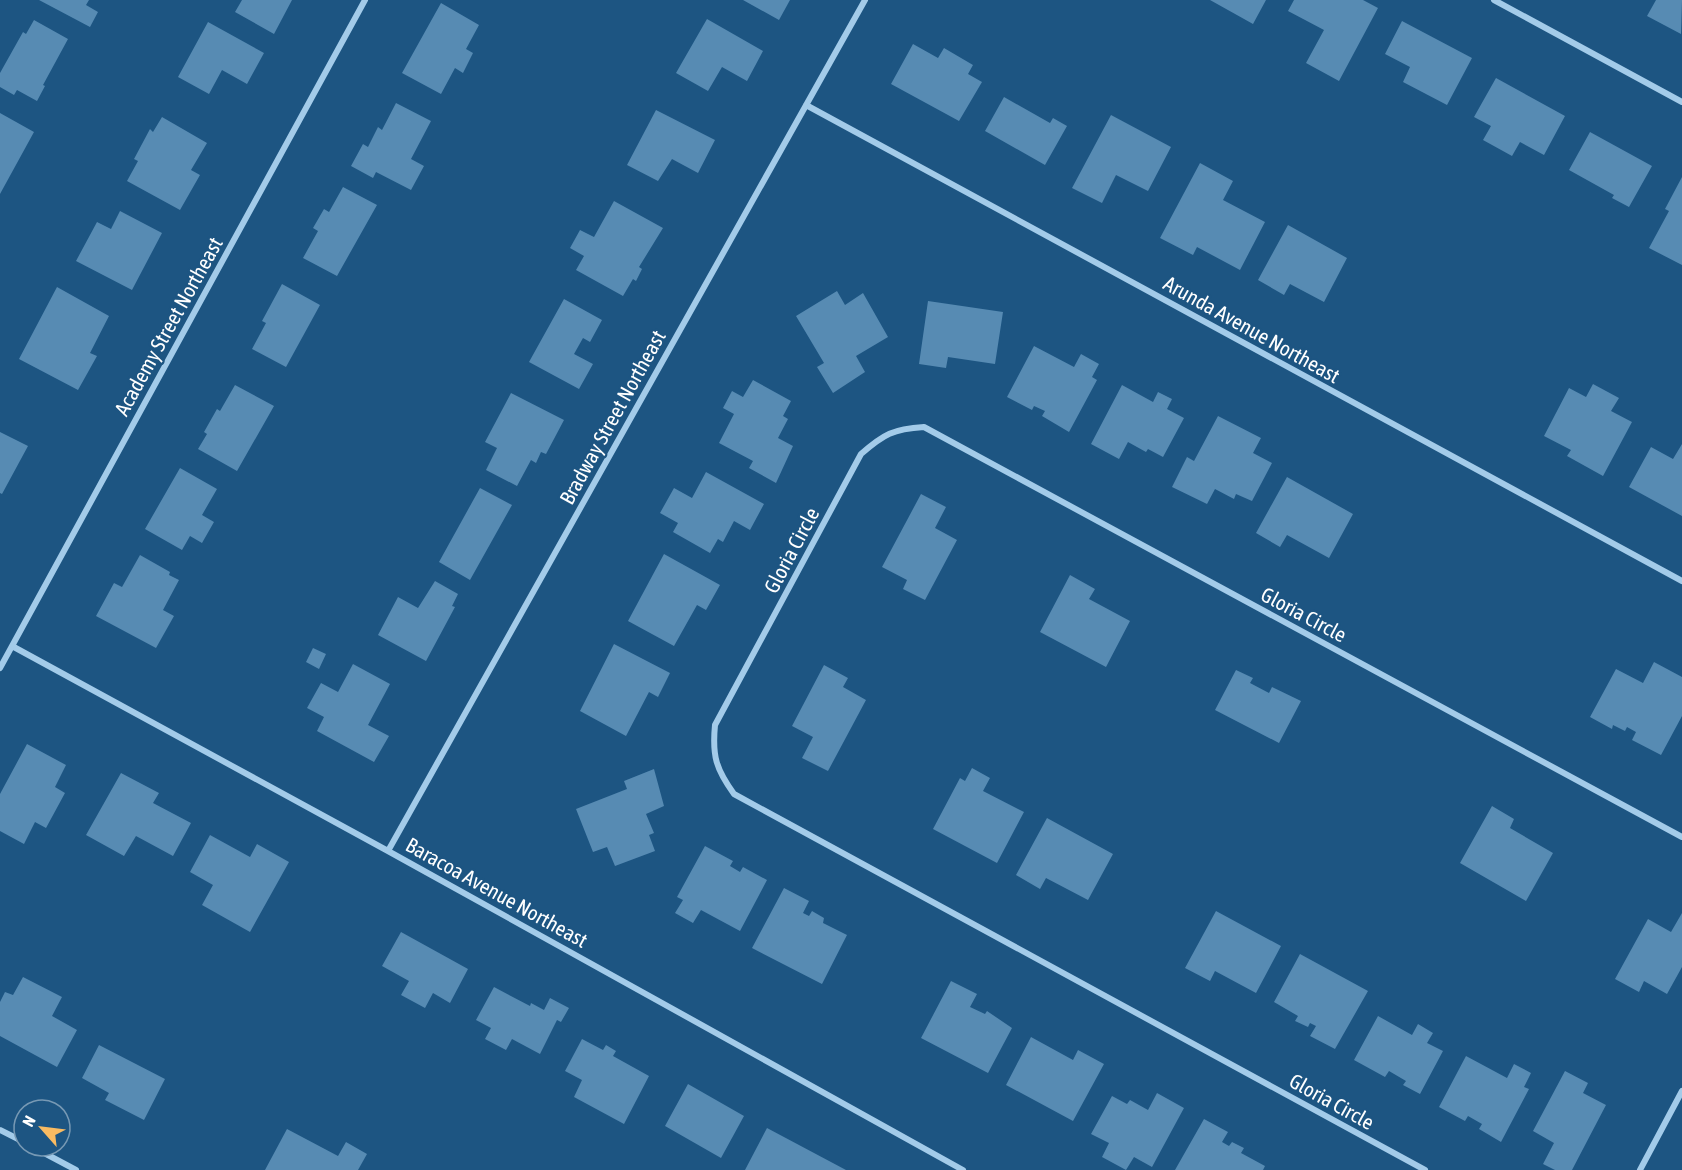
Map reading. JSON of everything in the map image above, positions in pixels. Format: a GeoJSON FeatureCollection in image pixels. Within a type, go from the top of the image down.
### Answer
{"type":"FeatureCollection","features":[{"type":"Feature","properties":{"kind":"street","name":"Academy Street Northeast"},"geometry":{"type":"LineString","coordinates":[[0,668],[365,0]]}},
{"type":"Feature","properties":{"kind":"street","name":"Bradway Street Northeast"},"geometry":{"type":"LineString","coordinates":[[388,850],[865,0]]}},
{"type":"Feature","properties":{"kind":"street"},"geometry":{"type":"LineString","coordinates":[[1494,0],[1682,102]]}},
{"type":"Feature","properties":{"kind":"street","name":"Arunda Avenue Northeast"},"geometry":{"type":"LineString","coordinates":[[806,105],[1682,581]]}},
{"type":"Feature","properties":{"kind":"street","name":"Gloria Circle"},"geometry":{"type":"LineString","coordinates":[[1425,1170],[734,794],[721,775],[712,749],[715,725],[861,454],[881,436],[899,429],[924,427],[1682,837]]}},
{"type":"Feature","properties":{"kind":"street","name":"Baracoa Avenue Northeast"},"geometry":{"type":"LineString","coordinates":[[12,646],[388,850],[963,1170]]}},
{"type":"Feature","properties":{"kind":"street"},"geometry":{"type":"LineString","coordinates":[[1640,1170],[1682,1091]]}},
{"type":"Feature","properties":{"kind":"street"},"geometry":{"type":"LineString","coordinates":[[53,1158],[75,1170]]}},
{"type":"Feature","properties":{"kind":"building"},"geometry":{"type":"Polygon","coordinates":[[[39,0],[89,0],[86,5],[98,12],[90,27],[39,0]]]}},
{"type":"Feature","properties":{"kind":"building"},"geometry":{"type":"Polygon","coordinates":[[[242,0],[292,0],[274,34],[235,12],[242,0]]]}},
{"type":"Feature","properties":{"kind":"building"},"geometry":{"type":"Polygon","coordinates":[[[743,0],[790,0],[779,20],[743,0]]]}},
{"type":"Feature","properties":{"kind":"building"},"geometry":{"type":"Polygon","coordinates":[[[1210,0],[1266,0],[1253,24],[1210,0]]]}},
{"type":"Feature","properties":{"kind":"building"},"geometry":{"type":"Polygon","coordinates":[[[1294,0],[1363,0],[1378,8],[1339,81],[1306,63],[1324,30],[1288,11],[1294,0]]]}},
{"type":"Feature","properties":{"kind":"building"},"geometry":{"type":"Polygon","coordinates":[[[1656,0],[1682,0],[1681,34],[1647,16],[1656,0]]]}},
{"type":"Feature","properties":{"kind":"building"},"geometry":{"type":"Polygon","coordinates":[[[441,3],[479,25],[466,49],[473,53],[463,73],[455,68],[441,94],[402,73],[441,3]]]}},
{"type":"Feature","properties":{"kind":"building"},"geometry":{"type":"Polygon","coordinates":[[[707,19],[763,51],[747,81],[722,67],[708,91],[676,73],[707,19]]]}},
{"type":"Feature","properties":{"kind":"building"},"geometry":{"type":"Polygon","coordinates":[[[34,20],[68,39],[37,101],[17,90],[14,95],[0,87],[0,73],[23,32],[26,34],[34,20]]]}},
{"type":"Feature","properties":{"kind":"building"},"geometry":{"type":"Polygon","coordinates":[[[1402,21],[1472,58],[1447,105],[1403,82],[1410,67],[1385,54],[1402,21]]]}},
{"type":"Feature","properties":{"kind":"building"},"geometry":{"type":"Polygon","coordinates":[[[208,22],[264,53],[247,84],[222,70],[209,94],[178,77],[208,22]]]}},
{"type":"Feature","properties":{"kind":"building"},"geometry":{"type":"Polygon","coordinates":[[[913,44],[938,58],[944,48],[973,65],[968,74],[982,82],[959,121],[891,84],[913,44]]]}},
{"type":"Feature","properties":{"kind":"building"},"geometry":{"type":"Polygon","coordinates":[[[1496,78],[1565,116],[1544,155],[1520,142],[1512,156],[1483,140],[1491,126],[1474,117],[1496,78]]]}},
{"type":"Feature","properties":{"kind":"building"},"geometry":{"type":"Polygon","coordinates":[[[1004,97],[1050,123],[1053,118],[1067,126],[1045,165],[985,131],[1004,97]]]}},
{"type":"Feature","properties":{"kind":"building"},"geometry":{"type":"Polygon","coordinates":[[[396,103],[431,121],[411,159],[424,166],[411,190],[376,172],[373,178],[351,166],[363,144],[368,147],[378,127],[382,130],[396,103]]]}},
{"type":"Feature","properties":{"kind":"building"},"geometry":{"type":"Polygon","coordinates":[[[656,110],[715,140],[698,173],[672,159],[658,181],[627,165],[656,110]]]}},
{"type":"Feature","properties":{"kind":"building"},"geometry":{"type":"Polygon","coordinates":[[[0,113],[34,132],[0,194],[0,113]]]}},
{"type":"Feature","properties":{"kind":"building"},"geometry":{"type":"Polygon","coordinates":[[[1111,115],[1171,147],[1148,191],[1116,175],[1102,203],[1072,188],[1111,115]]]}},
{"type":"Feature","properties":{"kind":"building"},"geometry":{"type":"Polygon","coordinates":[[[162,117],[207,143],[191,170],[200,175],[180,210],[127,181],[138,161],[134,159],[150,129],[153,132],[162,117]]]}},
{"type":"Feature","properties":{"kind":"building"},"geometry":{"type":"Polygon","coordinates":[[[1590,132],[1652,166],[1629,207],[1612,198],[1614,195],[1569,170],[1590,132]]]}},
{"type":"Feature","properties":{"kind":"building"},"geometry":{"type":"Polygon","coordinates":[[[1200,163],[1233,181],[1223,200],[1265,222],[1240,270],[1197,247],[1193,255],[1160,238],[1200,163]]]}},
{"type":"Feature","properties":{"kind":"building"},"geometry":{"type":"Polygon","coordinates":[[[1682,177],[1682,265],[1649,248],[1669,211],[1665,209],[1682,177]]]}},
{"type":"Feature","properties":{"kind":"building"},"geometry":{"type":"Polygon","coordinates":[[[343,187],[377,205],[337,276],[303,258],[318,231],[313,228],[324,209],[329,212],[343,187]]]}},
{"type":"Feature","properties":{"kind":"building"},"geometry":{"type":"Polygon","coordinates":[[[614,201],[663,228],[639,267],[642,269],[636,281],[633,279],[623,296],[576,270],[584,256],[570,248],[580,230],[594,237],[614,201]]]}},
{"type":"Feature","properties":{"kind":"building"},"geometry":{"type":"Polygon","coordinates":[[[120,211],[162,233],[132,290],[76,261],[97,222],[111,229],[120,211]]]}},
{"type":"Feature","properties":{"kind":"building"},"geometry":{"type":"Polygon","coordinates":[[[1288,225],[1347,258],[1324,302],[1290,284],[1284,295],[1258,280],[1288,225]]]}},
{"type":"Feature","properties":{"kind":"building"},"geometry":{"type":"Polygon","coordinates":[[[282,284],[320,305],[286,367],[252,349],[266,323],[262,321],[282,284]]]}},
{"type":"Feature","properties":{"kind":"building"},"geometry":{"type":"Polygon","coordinates":[[[57,287],[109,316],[90,353],[97,356],[78,390],[19,359],[57,287]]]}},
{"type":"Feature","properties":{"kind":"building"},"geometry":{"type":"Polygon","coordinates":[[[837,291],[845,305],[863,293],[888,337],[856,356],[865,372],[833,393],[817,367],[824,363],[796,316],[837,291]]]}},
{"type":"Feature","properties":{"kind":"building"},"geometry":{"type":"Polygon","coordinates":[[[564,299],[602,320],[590,342],[583,338],[574,354],[593,364],[579,389],[529,362],[564,299]]]}},
{"type":"Feature","properties":{"kind":"building"},"geometry":{"type":"Polygon","coordinates":[[[928,301],[1003,312],[995,364],[948,357],[946,368],[919,364],[928,301]]]}},
{"type":"Feature","properties":{"kind":"building"},"geometry":{"type":"Polygon","coordinates":[[[1034,346],[1074,367],[1081,354],[1099,364],[1092,377],[1097,380],[1069,432],[1042,416],[1045,411],[1034,406],[1032,410],[1007,397],[1034,346]]]}},
{"type":"Feature","properties":{"kind":"building"},"geometry":{"type":"Polygon","coordinates":[[[753,380],[791,401],[783,416],[788,419],[778,438],[793,446],[776,483],[749,468],[753,461],[719,443],[734,414],[723,408],[732,391],[743,397],[753,380]]]}},
{"type":"Feature","properties":{"kind":"building"},"geometry":{"type":"Polygon","coordinates":[[[1593,384],[1619,398],[1611,411],[1632,422],[1603,476],[1567,456],[1571,450],[1544,436],[1569,388],[1586,397],[1593,384]]]}},
{"type":"Feature","properties":{"kind":"building"},"geometry":{"type":"Polygon","coordinates":[[[235,385],[274,406],[237,471],[198,449],[207,434],[204,432],[217,409],[220,411],[235,385]]]}},
{"type":"Feature","properties":{"kind":"building"},"geometry":{"type":"Polygon","coordinates":[[[1122,385],[1153,402],[1158,392],[1172,399],[1167,409],[1184,418],[1163,457],[1148,449],[1146,452],[1128,442],[1119,459],[1091,444],[1122,385]]]}},
{"type":"Feature","properties":{"kind":"building"},"geometry":{"type":"Polygon","coordinates":[[[511,393],[564,420],[546,454],[541,452],[536,463],[531,460],[517,486],[486,470],[497,448],[485,442],[511,393]]]}},
{"type":"Feature","properties":{"kind":"building"},"geometry":{"type":"Polygon","coordinates":[[[1218,416],[1261,438],[1253,453],[1272,463],[1252,501],[1236,494],[1234,499],[1215,489],[1207,504],[1172,487],[1187,457],[1194,461],[1218,416]]]}},
{"type":"Feature","properties":{"kind":"building"},"geometry":{"type":"Polygon","coordinates":[[[0,432],[28,446],[2,494],[0,493],[0,432]]]}},
{"type":"Feature","properties":{"kind":"building"},"geometry":{"type":"Polygon","coordinates":[[[1682,444],[1682,516],[1629,487],[1651,447],[1673,459],[1682,444]]]}},
{"type":"Feature","properties":{"kind":"building"},"geometry":{"type":"Polygon","coordinates":[[[180,468],[217,489],[202,515],[214,522],[202,543],[190,536],[182,550],[145,529],[180,468]]]}},
{"type":"Feature","properties":{"kind":"building"},"geometry":{"type":"Polygon","coordinates":[[[706,472],[764,504],[750,530],[734,521],[723,542],[718,539],[710,553],[673,532],[678,523],[660,513],[674,488],[692,498],[706,472]]]}},
{"type":"Feature","properties":{"kind":"building"},"geometry":{"type":"Polygon","coordinates":[[[1287,477],[1353,514],[1329,558],[1287,535],[1280,547],[1256,533],[1287,477]]]}},
{"type":"Feature","properties":{"kind":"building"},"geometry":{"type":"Polygon","coordinates":[[[480,488],[512,505],[470,580],[439,562],[480,488]]]}},
{"type":"Feature","properties":{"kind":"building"},"geometry":{"type":"Polygon","coordinates":[[[921,494],[946,507],[935,528],[957,540],[925,600],[903,589],[907,580],[882,567],[921,494]]]}},
{"type":"Feature","properties":{"kind":"building"},"geometry":{"type":"Polygon","coordinates":[[[664,554],[720,585],[706,610],[697,605],[674,646],[628,621],[664,554]]]}},
{"type":"Feature","properties":{"kind":"building"},"geometry":{"type":"Polygon","coordinates":[[[140,555],[170,572],[169,575],[179,580],[163,610],[174,616],[156,648],[96,616],[114,583],[122,587],[140,555]]]}},
{"type":"Feature","properties":{"kind":"building"},"geometry":{"type":"Polygon","coordinates":[[[1070,575],[1095,589],[1089,599],[1130,621],[1106,667],[1040,632],[1070,575]]]}},
{"type":"Feature","properties":{"kind":"building"},"geometry":{"type":"Polygon","coordinates":[[[435,581],[458,594],[452,606],[455,607],[426,661],[378,635],[398,597],[418,608],[435,581]]]}},
{"type":"Feature","properties":{"kind":"building"},"geometry":{"type":"Polygon","coordinates":[[[614,644],[670,673],[658,697],[649,692],[626,736],[580,711],[614,644]]]}},
{"type":"Feature","properties":{"kind":"building"},"geometry":{"type":"Polygon","coordinates":[[[313,648],[326,654],[319,669],[306,662],[313,648]]]}},
{"type":"Feature","properties":{"kind":"building"},"geometry":{"type":"Polygon","coordinates":[[[1654,662],[1682,677],[1682,716],[1661,755],[1632,740],[1636,732],[1627,727],[1625,731],[1613,725],[1612,729],[1590,717],[1616,669],[1643,683],[1654,662]]]}},
{"type":"Feature","properties":{"kind":"building"},"geometry":{"type":"Polygon","coordinates":[[[353,664],[390,684],[368,725],[389,736],[374,762],[317,731],[324,717],[307,708],[321,683],[338,692],[353,664]]]}},
{"type":"Feature","properties":{"kind":"building"},"geometry":{"type":"Polygon","coordinates":[[[824,665],[848,678],[843,687],[866,700],[828,771],[802,758],[813,737],[792,726],[824,665]]]}},
{"type":"Feature","properties":{"kind":"building"},"geometry":{"type":"Polygon","coordinates":[[[1236,670],[1253,678],[1250,683],[1269,693],[1272,687],[1301,701],[1279,743],[1215,710],[1236,670]]]}},
{"type":"Feature","properties":{"kind":"building"},"geometry":{"type":"Polygon","coordinates":[[[27,744],[66,765],[55,787],[65,793],[46,828],[35,822],[24,844],[0,831],[0,794],[27,744]]]}},
{"type":"Feature","properties":{"kind":"building"},"geometry":{"type":"Polygon","coordinates":[[[972,768],[990,778],[983,791],[1024,812],[997,863],[933,829],[960,778],[965,781],[972,768]]]}},
{"type":"Feature","properties":{"kind":"building"},"geometry":{"type":"Polygon","coordinates":[[[654,769],[664,806],[646,814],[654,833],[649,835],[655,851],[615,866],[607,847],[593,852],[576,809],[627,789],[624,781],[654,769]]]}},
{"type":"Feature","properties":{"kind":"building"},"geometry":{"type":"Polygon","coordinates":[[[121,773],[159,793],[153,803],[191,823],[173,856],[136,836],[124,856],[86,835],[121,773]]]}},
{"type":"Feature","properties":{"kind":"building"},"geometry":{"type":"Polygon","coordinates":[[[1492,806],[1514,819],[1510,828],[1553,853],[1526,901],[1460,863],[1492,806]]]}},
{"type":"Feature","properties":{"kind":"building"},"geometry":{"type":"Polygon","coordinates":[[[1047,818],[1113,854],[1088,900],[1046,878],[1040,889],[1016,875],[1047,818]]]}},
{"type":"Feature","properties":{"kind":"building"},"geometry":{"type":"Polygon","coordinates":[[[210,835],[250,857],[257,844],[289,862],[250,932],[202,905],[213,885],[190,872],[210,835]]]}},
{"type":"Feature","properties":{"kind":"building"},"geometry":{"type":"Polygon","coordinates":[[[705,846],[733,861],[730,866],[740,872],[743,867],[767,880],[740,931],[701,910],[693,923],[675,913],[683,900],[677,897],[705,846]]]}},
{"type":"Feature","properties":{"kind":"building"},"geometry":{"type":"Polygon","coordinates":[[[784,888],[809,901],[803,913],[809,916],[812,911],[824,918],[823,923],[847,935],[822,984],[752,948],[784,888]]]}},
{"type":"Feature","properties":{"kind":"building"},"geometry":{"type":"Polygon","coordinates":[[[1216,911],[1281,946],[1256,993],[1215,971],[1210,981],[1185,968],[1216,911]]]}},
{"type":"Feature","properties":{"kind":"building"},"geometry":{"type":"Polygon","coordinates":[[[1682,913],[1682,967],[1667,994],[1644,981],[1639,992],[1615,979],[1648,919],[1671,932],[1682,913]]]}},
{"type":"Feature","properties":{"kind":"building"},"geometry":{"type":"Polygon","coordinates":[[[401,932],[468,969],[450,1003],[433,993],[425,1008],[401,995],[409,981],[382,966],[401,932]]]}},
{"type":"Feature","properties":{"kind":"building"},"geometry":{"type":"Polygon","coordinates":[[[1300,954],[1368,991],[1335,1049],[1310,1036],[1316,1026],[1310,1023],[1308,1027],[1295,1021],[1298,1016],[1274,1002],[1300,954]]]}},
{"type":"Feature","properties":{"kind":"building"},"geometry":{"type":"Polygon","coordinates":[[[23,977],[62,997],[52,1016],[77,1030],[57,1067],[0,1036],[0,1002],[5,992],[13,995],[23,977]]]}},
{"type":"Feature","properties":{"kind":"building"},"geometry":{"type":"Polygon","coordinates":[[[951,981],[977,994],[970,1007],[985,1014],[987,1011],[1012,1028],[988,1073],[921,1038],[951,981]]]}},
{"type":"Feature","properties":{"kind":"building"},"geometry":{"type":"Polygon","coordinates":[[[494,987],[530,1006],[531,1003],[544,1010],[550,998],[569,1008],[561,1022],[557,1020],[540,1054],[512,1039],[506,1050],[485,1039],[491,1028],[476,1020],[494,987]]]}},
{"type":"Feature","properties":{"kind":"building"},"geometry":{"type":"Polygon","coordinates":[[[1378,1016],[1412,1035],[1418,1024],[1433,1033],[1427,1043],[1443,1051],[1420,1094],[1403,1085],[1406,1081],[1389,1071],[1385,1077],[1354,1060],[1378,1016]]]}},
{"type":"Feature","properties":{"kind":"building"},"geometry":{"type":"Polygon","coordinates":[[[1031,1037],[1073,1060],[1078,1050],[1104,1064],[1073,1121],[1006,1085],[1031,1037]]]}},
{"type":"Feature","properties":{"kind":"building"},"geometry":{"type":"Polygon","coordinates":[[[582,1039],[603,1050],[606,1045],[616,1051],[613,1056],[649,1076],[624,1124],[574,1097],[582,1080],[565,1071],[582,1039]]]}},
{"type":"Feature","properties":{"kind":"building"},"geometry":{"type":"Polygon","coordinates":[[[99,1045],[165,1079],[144,1120],[105,1100],[109,1093],[82,1078],[99,1045]]]}},
{"type":"Feature","properties":{"kind":"building"},"geometry":{"type":"Polygon","coordinates":[[[1466,1056],[1507,1078],[1514,1064],[1531,1073],[1524,1087],[1529,1089],[1501,1142],[1479,1129],[1482,1124],[1468,1116],[1465,1121],[1439,1107],[1466,1056]]]}},
{"type":"Feature","properties":{"kind":"building"},"geometry":{"type":"Polygon","coordinates":[[[1565,1071],[1588,1083],[1583,1093],[1606,1105],[1572,1170],[1555,1170],[1543,1164],[1554,1143],[1533,1131],[1565,1071]]]}},
{"type":"Feature","properties":{"kind":"building"},"geometry":{"type":"Polygon","coordinates":[[[688,1084],[744,1116],[721,1158],[665,1126],[688,1084]]]}},
{"type":"Feature","properties":{"kind":"building"},"geometry":{"type":"Polygon","coordinates":[[[1157,1093],[1184,1108],[1152,1167],[1134,1157],[1126,1170],[1102,1157],[1109,1143],[1091,1134],[1112,1096],[1127,1104],[1130,1100],[1148,1110],[1157,1093]]]}},
{"type":"Feature","properties":{"kind":"building"},"geometry":{"type":"Polygon","coordinates":[[[1204,1119],[1228,1132],[1222,1142],[1229,1146],[1232,1142],[1244,1148],[1241,1153],[1265,1166],[1263,1170],[1175,1170],[1204,1119]]]}},
{"type":"Feature","properties":{"kind":"building"},"geometry":{"type":"Polygon","coordinates":[[[767,1128],[846,1170],[745,1170],[767,1128]]]}},
{"type":"Feature","properties":{"kind":"building"},"geometry":{"type":"Polygon","coordinates":[[[287,1129],[338,1156],[346,1142],[367,1154],[358,1170],[265,1170],[287,1129]]]}}]}
